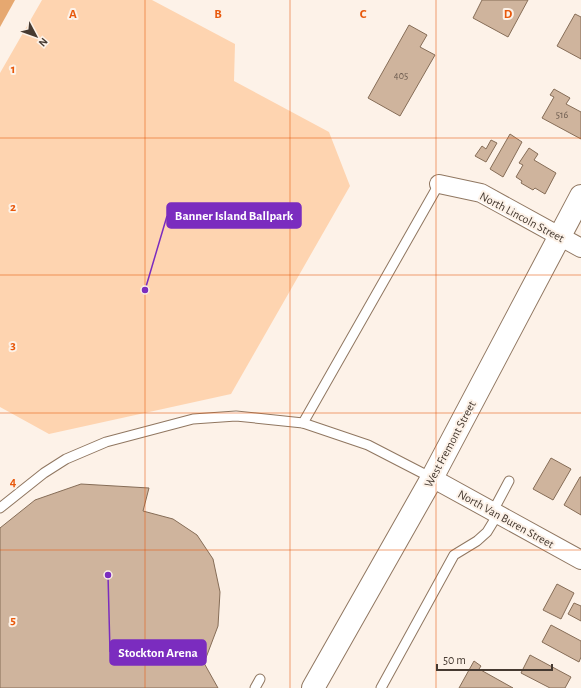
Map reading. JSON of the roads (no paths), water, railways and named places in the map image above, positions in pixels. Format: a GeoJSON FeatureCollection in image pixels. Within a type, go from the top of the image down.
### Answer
{"type":"FeatureCollection","features":[{"type":"Feature","properties":{"kind":"street","name":"North Lincoln Street"},"geometry":{"type":"LineString","coordinates":[[439,184],[481,193],[581,248]]}},
{"type":"Feature","properties":{"kind":"street","name":"West Fremont Street"},"geometry":{"type":"LineString","coordinates":[[313,688],[432,478],[581,196]]}},
{"type":"Feature","properties":{"kind":"street","name":"North Van Buren Street"},"geometry":{"type":"LineString","coordinates":[[432,478],[581,560]]}},
{"type":"Feature","properties":{"kind":"lane"},"geometry":{"type":"LineString","coordinates":[[304,424],[439,184]]}},
{"type":"Feature","properties":{"kind":"lane"},"geometry":{"type":"LineString","coordinates":[[0,508],[44,473],[66,459],[106,442],[148,429],[193,419],[236,416],[304,424],[368,446],[432,478]]}},
{"type":"Feature","properties":{"kind":"lane"},"geometry":{"type":"LineString","coordinates":[[381,688],[454,555],[477,541],[487,532],[509,481]]}},
{"type":"Feature","properties":{"kind":"lane"},"geometry":{"type":"LineString","coordinates":[[255,688],[260,679]]}},
{"type":"Feature","properties":{"kind":"place","name":"Banner Island Ballpark"},"geometry":{"type":"Point","coordinates":[145,290]}},
{"type":"Feature","properties":{"kind":"place","name":"Stockton Arena"},"geometry":{"type":"Point","coordinates":[108,575]}}]}
